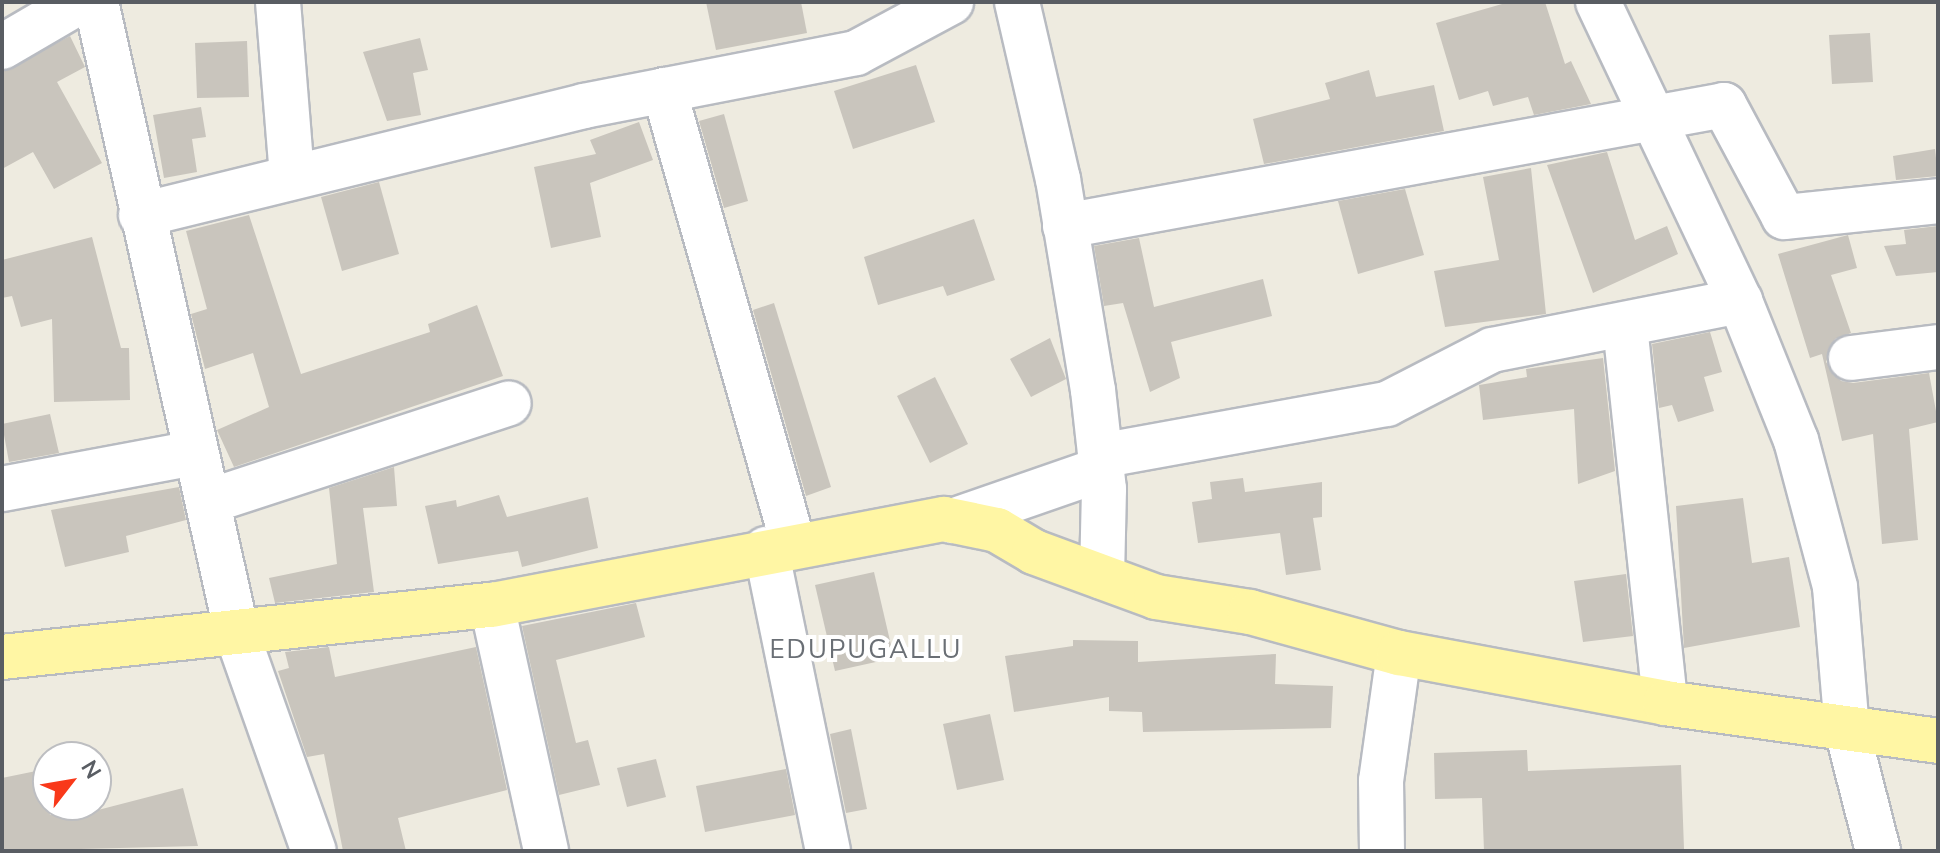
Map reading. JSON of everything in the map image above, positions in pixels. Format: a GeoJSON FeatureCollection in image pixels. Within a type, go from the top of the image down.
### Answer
{"type":"FeatureCollection","features":[{"type":"Feature","properties":{"kind":"main road"},"geometry":{"type":"LineString","coordinates":[[2,657],[492,605],[780,547],[952,521],[997,530],[1102,577],[1156,597],[1250,612],[1399,653],[1665,703],[1938,741]]}},
{"type":"Feature","properties":{"kind":"street"},"geometry":{"type":"LineString","coordinates":[[2,47],[79,2]]}},
{"type":"Feature","properties":{"kind":"street"},"geometry":{"type":"LineString","coordinates":[[96,2],[195,453],[213,500],[237,634],[314,851]]}},
{"type":"Feature","properties":{"kind":"street"},"geometry":{"type":"LineString","coordinates":[[278,2],[292,175]]}},
{"type":"Feature","properties":{"kind":"street"},"geometry":{"type":"LineString","coordinates":[[141,215],[292,175],[664,90],[856,53],[951,2]]}},
{"type":"Feature","properties":{"kind":"street"},"geometry":{"type":"LineString","coordinates":[[1017,2],[1065,226],[1101,463],[1102,577]]}},
{"type":"Feature","properties":{"kind":"street"},"geometry":{"type":"LineString","coordinates":[[1598,2],[1681,114],[1740,301],[1796,440],[1825,540],[1847,730],[1878,851]]}},
{"type":"Feature","properties":{"kind":"street"},"geometry":{"type":"LineString","coordinates":[[664,90],[780,547],[828,851]]}},
{"type":"Feature","properties":{"kind":"street"},"geometry":{"type":"LineString","coordinates":[[1065,226],[1724,105],[1784,217],[1938,201]]}},
{"type":"Feature","properties":{"kind":"street"},"geometry":{"type":"LineString","coordinates":[[952,521],[1101,463],[1387,404],[1492,350],[1740,301]]}},
{"type":"Feature","properties":{"kind":"street"},"geometry":{"type":"LineString","coordinates":[[1625,326],[1665,703]]}},
{"type":"Feature","properties":{"kind":"street"},"geometry":{"type":"LineString","coordinates":[[1851,358],[1938,347]]}},
{"type":"Feature","properties":{"kind":"street"},"geometry":{"type":"LineString","coordinates":[[213,500],[509,403]]}},
{"type":"Feature","properties":{"kind":"street"},"geometry":{"type":"LineString","coordinates":[[2,489],[195,453]]}},
{"type":"Feature","properties":{"kind":"street"},"geometry":{"type":"LineString","coordinates":[[492,605],[546,851]]}},
{"type":"Feature","properties":{"kind":"street"},"geometry":{"type":"LineString","coordinates":[[1382,851],[1381,781],[1399,653]]}},
{"type":"Feature","properties":{"kind":"building"},"geometry":{"type":"Polygon","coordinates":[[[706,2],[801,2],[807,33],[716,50],[706,2]]]}},
{"type":"Feature","properties":{"kind":"building"},"geometry":{"type":"Polygon","coordinates":[[[1509,2],[1545,2],[1565,64],[1571,61],[1591,104],[1534,115],[1528,97],[1493,106],[1488,91],[1459,100],[1436,23],[1509,2]]]}},
{"type":"Feature","properties":{"kind":"building"},"geometry":{"type":"Polygon","coordinates":[[[1870,33],[1873,82],[1832,84],[1829,35],[1870,33]]]}},
{"type":"Feature","properties":{"kind":"building"},"geometry":{"type":"Polygon","coordinates":[[[70,36],[85,67],[57,82],[102,163],[54,189],[33,152],[2,169],[2,72],[70,36]]]}},
{"type":"Feature","properties":{"kind":"building"},"geometry":{"type":"Polygon","coordinates":[[[420,38],[428,70],[413,73],[421,115],[387,121],[363,52],[420,38]]]}},
{"type":"Feature","properties":{"kind":"building"},"geometry":{"type":"Polygon","coordinates":[[[247,41],[249,97],[197,98],[195,43],[247,41]]]}},
{"type":"Feature","properties":{"kind":"building"},"geometry":{"type":"Polygon","coordinates":[[[916,65],[935,122],[853,149],[834,91],[916,65]]]}},
{"type":"Feature","properties":{"kind":"building"},"geometry":{"type":"Polygon","coordinates":[[[1369,70],[1376,97],[1434,85],[1444,131],[1264,164],[1253,119],[1330,99],[1325,83],[1369,70]]]}},
{"type":"Feature","properties":{"kind":"building"},"geometry":{"type":"Polygon","coordinates":[[[201,107],[206,137],[192,139],[197,172],[164,178],[153,115],[201,107]]]}},
{"type":"Feature","properties":{"kind":"building"},"geometry":{"type":"Polygon","coordinates":[[[724,114],[748,201],[724,208],[699,121],[724,114]]]}},
{"type":"Feature","properties":{"kind":"building"},"geometry":{"type":"Polygon","coordinates":[[[639,122],[653,160],[590,183],[601,237],[551,248],[534,167],[596,154],[590,140],[639,122]]]}},
{"type":"Feature","properties":{"kind":"building"},"geometry":{"type":"Polygon","coordinates":[[[1935,149],[1938,176],[1896,180],[1893,156],[1935,149]]]}},
{"type":"Feature","properties":{"kind":"building"},"geometry":{"type":"Polygon","coordinates":[[[1607,152],[1635,240],[1667,226],[1678,254],[1593,293],[1547,165],[1607,152]]]}},
{"type":"Feature","properties":{"kind":"building"},"geometry":{"type":"Polygon","coordinates":[[[1531,168],[1546,314],[1445,327],[1434,271],[1499,260],[1483,177],[1531,168]]]}},
{"type":"Feature","properties":{"kind":"building"},"geometry":{"type":"Polygon","coordinates":[[[379,182],[399,254],[342,271],[321,197],[379,182]]]}},
{"type":"Feature","properties":{"kind":"building"},"geometry":{"type":"Polygon","coordinates":[[[1405,189],[1424,255],[1358,274],[1338,201],[1405,189]]]}},
{"type":"Feature","properties":{"kind":"building"},"geometry":{"type":"Polygon","coordinates":[[[249,215],[301,374],[430,332],[428,324],[477,305],[503,376],[234,467],[217,430],[269,407],[253,353],[205,369],[191,314],[207,309],[186,231],[249,215]]]}},
{"type":"Feature","properties":{"kind":"building"},"geometry":{"type":"Polygon","coordinates":[[[974,219],[995,280],[947,296],[943,286],[878,305],[864,257],[974,219]]]}},
{"type":"Feature","properties":{"kind":"building"},"geometry":{"type":"Polygon","coordinates":[[[1938,226],[1938,272],[1896,276],[1884,246],[1906,244],[1904,230],[1938,226]]]}},
{"type":"Feature","properties":{"kind":"building"},"geometry":{"type":"Polygon","coordinates":[[[1848,235],[1857,268],[1831,275],[1851,333],[1835,339],[1826,362],[1841,381],[1853,383],[1929,373],[1938,422],[1909,429],[1918,540],[1882,544],[1873,434],[1842,441],[1822,354],[1810,358],[1778,254],[1848,235]]]}},
{"type":"Feature","properties":{"kind":"building"},"geometry":{"type":"Polygon","coordinates":[[[92,237],[121,348],[129,348],[130,400],[54,402],[52,319],[21,327],[12,296],[2,298],[2,260],[92,237]]]}},
{"type":"Feature","properties":{"kind":"building"},"geometry":{"type":"Polygon","coordinates":[[[1139,238],[1154,307],[1263,279],[1272,316],[1171,342],[1180,378],[1150,392],[1123,303],[1104,306],[1094,246],[1139,238]]]}},
{"type":"Feature","properties":{"kind":"building"},"geometry":{"type":"Polygon","coordinates":[[[774,303],[831,487],[806,496],[753,310],[774,303]]]}},
{"type":"Feature","properties":{"kind":"building"},"geometry":{"type":"Polygon","coordinates":[[[1710,332],[1722,372],[1704,377],[1714,411],[1678,422],[1672,405],[1659,408],[1652,344],[1710,332]]]}},
{"type":"Feature","properties":{"kind":"building"},"geometry":{"type":"Polygon","coordinates":[[[1050,338],[1066,379],[1031,397],[1010,359],[1050,338]]]}},
{"type":"Feature","properties":{"kind":"building"},"geometry":{"type":"Polygon","coordinates":[[[1603,358],[1615,471],[1578,484],[1574,409],[1483,420],[1479,385],[1527,377],[1526,369],[1603,358]]]}},
{"type":"Feature","properties":{"kind":"building"},"geometry":{"type":"Polygon","coordinates":[[[935,377],[968,444],[930,463],[897,396],[935,377]]]}},
{"type":"Feature","properties":{"kind":"building"},"geometry":{"type":"Polygon","coordinates":[[[50,414],[59,453],[9,462],[2,424],[50,414]]]}},
{"type":"Feature","properties":{"kind":"building"},"geometry":{"type":"Polygon","coordinates":[[[394,467],[397,506],[363,508],[374,592],[275,603],[269,578],[337,564],[329,488],[394,467]]]}},
{"type":"Feature","properties":{"kind":"building"},"geometry":{"type":"Polygon","coordinates":[[[1243,478],[1245,492],[1322,482],[1322,517],[1313,518],[1321,570],[1286,575],[1280,533],[1198,543],[1192,502],[1212,499],[1210,482],[1243,478]]]}},
{"type":"Feature","properties":{"kind":"building"},"geometry":{"type":"Polygon","coordinates":[[[179,487],[186,520],[126,536],[129,552],[65,567],[51,510],[179,487]]]}},
{"type":"Feature","properties":{"kind":"building"},"geometry":{"type":"Polygon","coordinates":[[[499,495],[507,517],[588,497],[598,548],[522,567],[518,551],[438,564],[425,506],[456,500],[457,507],[499,495]]]}},
{"type":"Feature","properties":{"kind":"building"},"geometry":{"type":"Polygon","coordinates":[[[1743,498],[1752,563],[1789,557],[1800,627],[1684,648],[1676,506],[1743,498]]]}},
{"type":"Feature","properties":{"kind":"building"},"geometry":{"type":"Polygon","coordinates":[[[874,572],[894,658],[835,671],[815,585],[874,572]]]}},
{"type":"Feature","properties":{"kind":"building"},"geometry":{"type":"Polygon","coordinates":[[[1626,574],[1633,636],[1583,642],[1574,581],[1626,574]]]}},
{"type":"Feature","properties":{"kind":"building"},"geometry":{"type":"Polygon","coordinates":[[[636,603],[645,637],[556,660],[576,743],[588,740],[600,785],[559,795],[522,626],[636,603]]]}},
{"type":"Feature","properties":{"kind":"building"},"geometry":{"type":"Polygon","coordinates":[[[1073,640],[1138,641],[1138,662],[1276,654],[1275,684],[1333,686],[1331,728],[1143,732],[1142,712],[1109,711],[1109,697],[1014,712],[1005,656],[1073,646],[1073,640]]]}},
{"type":"Feature","properties":{"kind":"building"},"geometry":{"type":"Polygon","coordinates":[[[329,647],[335,677],[476,647],[507,790],[398,818],[406,851],[343,851],[324,754],[307,757],[278,671],[289,668],[285,652],[329,647]]]}},
{"type":"Feature","properties":{"kind":"building"},"geometry":{"type":"Polygon","coordinates":[[[990,714],[1004,780],[957,790],[943,724],[990,714]]]}},
{"type":"Feature","properties":{"kind":"building"},"geometry":{"type":"Polygon","coordinates":[[[851,729],[867,809],[846,813],[830,734],[851,729]]]}},
{"type":"Feature","properties":{"kind":"building"},"geometry":{"type":"Polygon","coordinates":[[[1527,750],[1528,771],[1681,765],[1684,849],[1484,851],[1482,798],[1435,799],[1434,753],[1527,750]]]}},
{"type":"Feature","properties":{"kind":"building"},"geometry":{"type":"Polygon","coordinates":[[[656,759],[666,797],[627,807],[617,768],[656,759]]]}},
{"type":"Feature","properties":{"kind":"building"},"geometry":{"type":"Polygon","coordinates":[[[786,769],[795,815],[705,832],[696,786],[786,769]]]}},
{"type":"Feature","properties":{"kind":"building"},"geometry":{"type":"Polygon","coordinates":[[[32,772],[32,821],[112,821],[112,806],[183,788],[198,846],[2,851],[2,778],[32,772]]]}},
{"type":"Feature","properties":{"kind":"district","name":"EDUPUGALLU"},"geometry":{"type":"Point","coordinates":[866,650]}}]}
